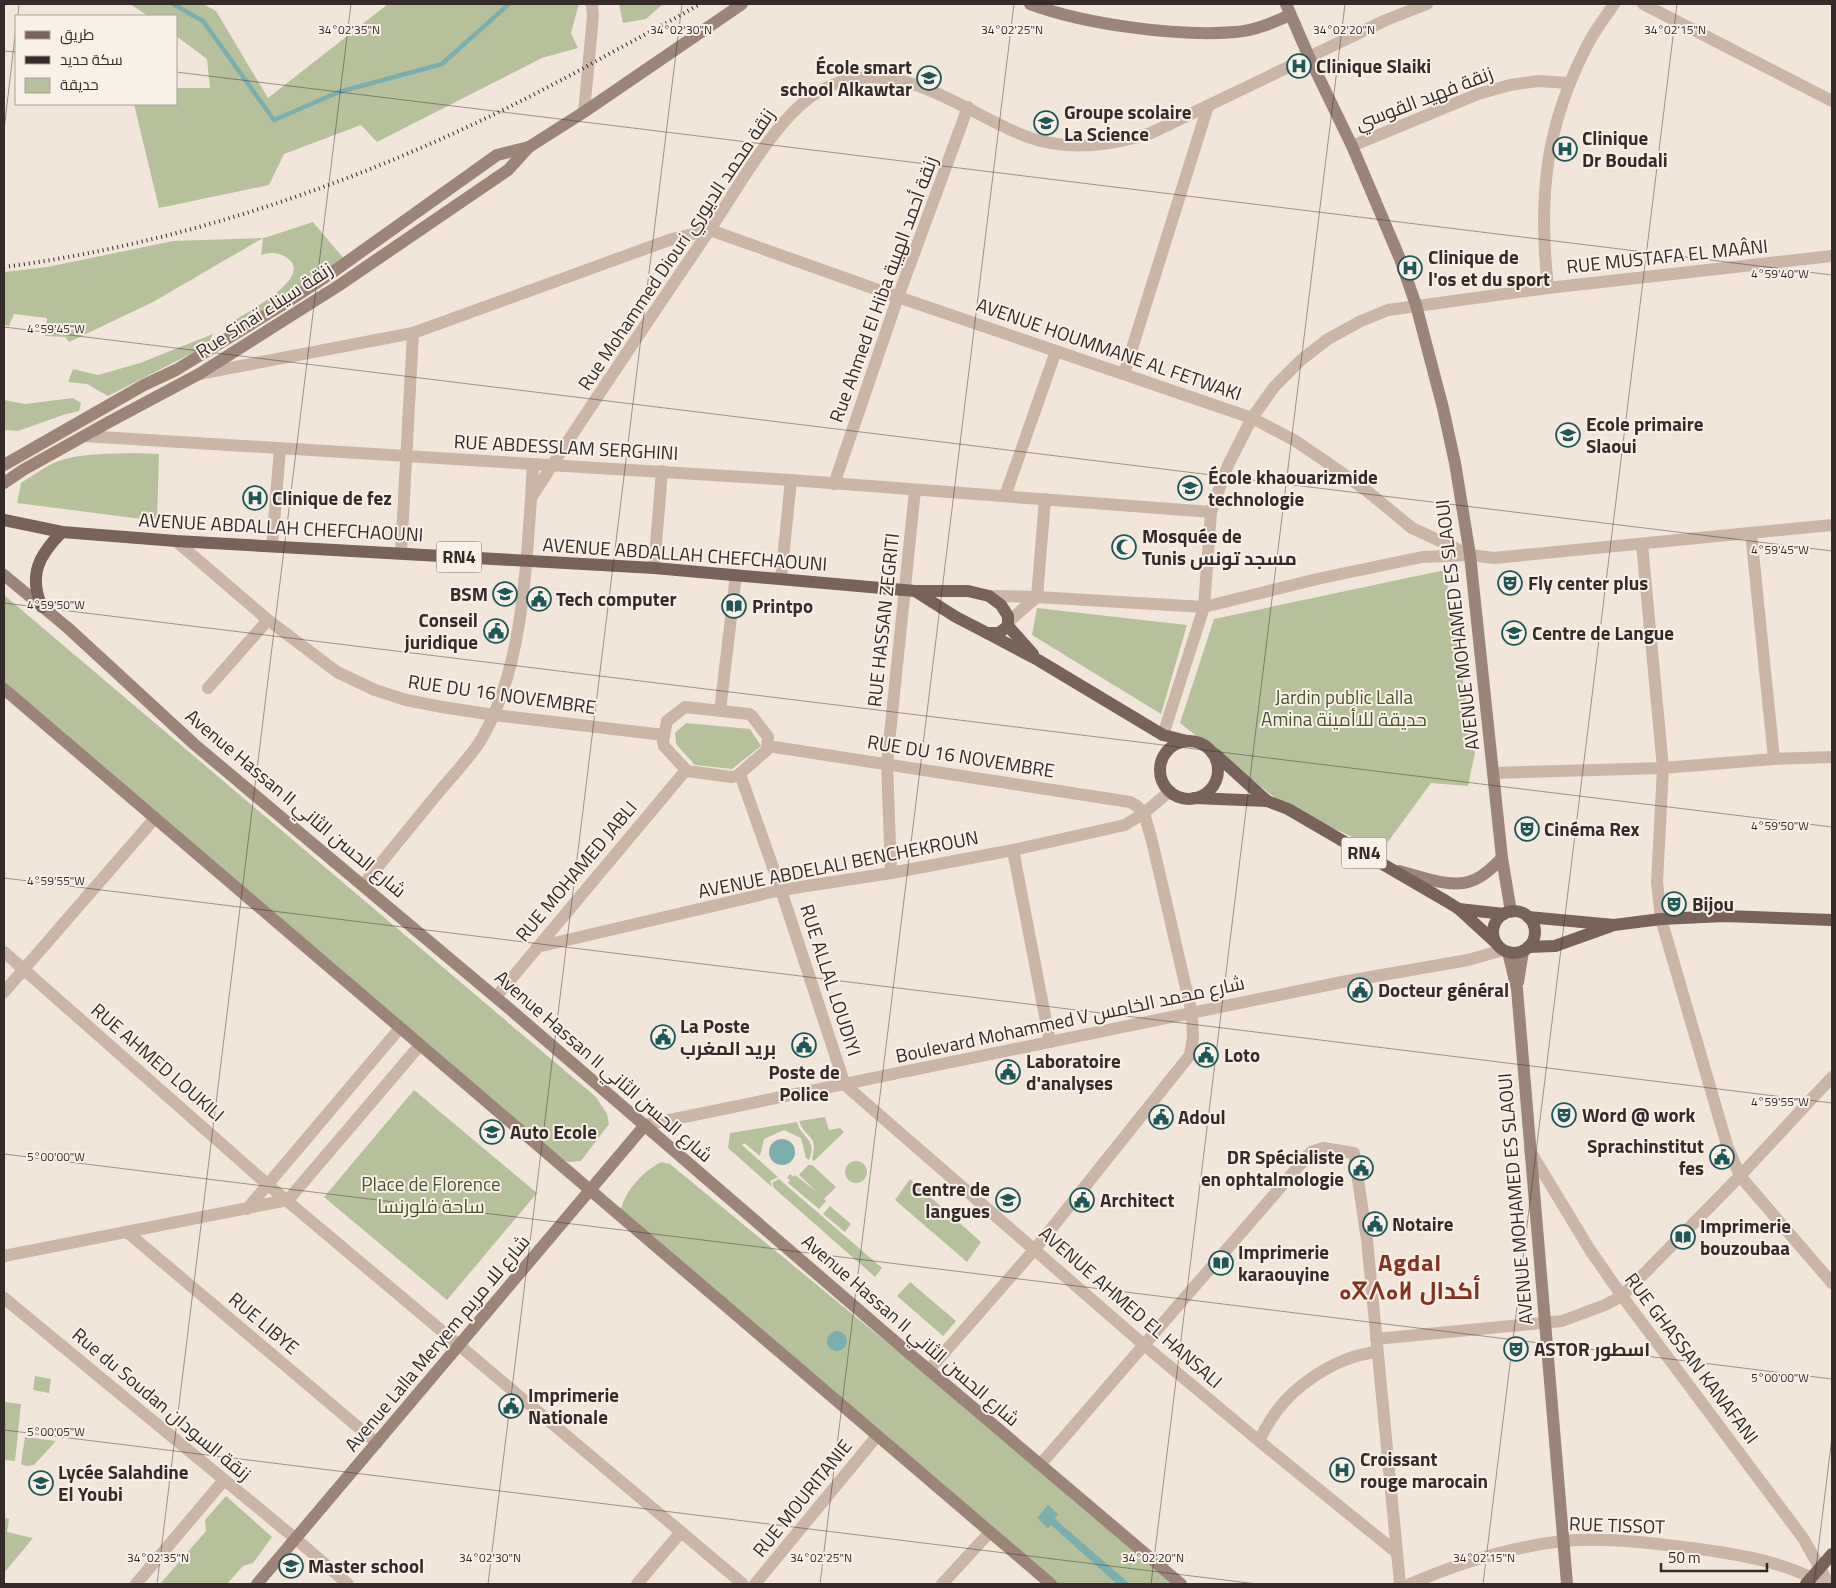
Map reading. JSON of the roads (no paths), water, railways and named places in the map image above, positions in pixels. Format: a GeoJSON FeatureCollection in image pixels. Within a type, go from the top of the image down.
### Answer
{"type":"FeatureCollection","features":[{"type":"Feature","properties":{"kind":"main road","name":"AVENUE ABDALLAH CHEFCHAOUNI"},"geometry":{"type":"LineString","coordinates":[[4,520],[62,532],[176,541],[654,568],[953,592]]}},
{"type":"Feature","properties":{"kind":"main road"},"geometry":{"type":"LineString","coordinates":[[42,607],[36,593],[37,567],[48,547],[62,532]]}},
{"type":"Feature","properties":{"kind":"main road","name":"AVENUE ABDALLAH CHEFCHAOUNI"},"geometry":{"type":"LineString","coordinates":[[910,590],[950,612]]}},
{"type":"Feature","properties":{"kind":"main road","name":"RN4"},"geometry":{"type":"LineString","coordinates":[[953,592],[968,591],[989,596],[1006,610],[1009,623],[1038,660]]}},
{"type":"Feature","properties":{"kind":"main road"},"geometry":{"type":"LineString","coordinates":[[950,612],[947,602],[953,592]]}},
{"type":"Feature","properties":{"kind":"main road","name":"RN4"},"geometry":{"type":"LineString","coordinates":[[950,612],[963,621],[1038,660],[1163,735],[1201,743],[1267,801]]}},
{"type":"Feature","properties":{"kind":"main road"},"geometry":{"type":"LineString","coordinates":[[988,633],[999,633],[1009,623]]}},
{"type":"Feature","properties":{"kind":"main road"},"geometry":{"type":"LineString","coordinates":[[1163,735],[1167,751]]}},
{"type":"Feature","properties":{"kind":"main road"},"geometry":{"type":"LineString","coordinates":[[1170,791],[1162,779],[1160,772],[1161,764],[1167,751],[1173,746],[1187,741]]}},
{"type":"Feature","properties":{"kind":"main road"},"geometry":{"type":"LineString","coordinates":[[1194,798],[1208,792],[1216,780],[1218,766],[1212,752]]}},
{"type":"Feature","properties":{"kind":"main road","name":"RN4"},"geometry":{"type":"LineString","coordinates":[[1170,791],[1183,798],[1267,801],[1288,809],[1459,909],[1502,948],[1516,953],[1526,949],[1555,946],[1614,925]]}},
{"type":"Feature","properties":{"kind":"main road","name":"RN4"},"geometry":{"type":"LineString","coordinates":[[1459,909],[1520,913],[1528,917],[1614,925],[1661,919],[1725,916],[1832,920]]}},
{"type":"Feature","properties":{"kind":"main road"},"geometry":{"type":"LineString","coordinates":[[1502,948],[1493,933],[1494,926],[1498,919],[1508,913]]}},
{"type":"Feature","properties":{"kind":"main road"},"geometry":{"type":"LineString","coordinates":[[1526,949],[1532,941],[1534,933],[1532,923],[1528,917]]}},
{"type":"Feature","properties":{"kind":"main road"},"geometry":{"type":"LineString","coordinates":[[1813,1577],[1832,1554]]}},
{"type":"Feature","properties":{"kind":"street"},"geometry":{"type":"LineString","coordinates":[[584,112],[593,16],[592,4]]}},
{"type":"Feature","properties":{"kind":"street","name":"Rue Sinaï زنقة سيناء"},"geometry":{"type":"LineString","coordinates":[[4,483],[84,436],[199,374],[338,286],[508,170],[529,147],[584,112],[742,4]]}},
{"type":"Feature","properties":{"kind":"street"},"geometry":{"type":"LineString","coordinates":[[1030,4],[1066,15],[1100,22],[1181,32],[1236,32],[1263,26],[1288,9]]}},
{"type":"Feature","properties":{"kind":"street","name":"Rue Mohammed Diouri زنقة محمد الديوري"},"geometry":{"type":"LineString","coordinates":[[531,498],[781,126],[796,109],[814,95],[833,84],[857,78],[880,77],[911,83],[943,95],[1027,136],[1050,143],[1077,146],[1103,145],[1128,141],[1150,133],[1386,20],[1428,4]]}},
{"type":"Feature","properties":{"kind":"street"},"geometry":{"type":"LineString","coordinates":[[1548,288],[1544,249],[1545,186],[1553,134],[1569,83],[1590,41],[1614,4]]}},
{"type":"Feature","properties":{"kind":"street"},"geometry":{"type":"LineString","coordinates":[[1643,4],[1832,101]]}},
{"type":"Feature","properties":{"kind":"street","name":"AVENUE MOHAMED ES SLAOUI"},"geometry":{"type":"LineString","coordinates":[[1288,9],[1352,146],[1400,259],[1416,305],[1451,445],[1470,555],[1508,913]]}},
{"type":"Feature","properties":{"kind":"street","name":"زنقة فهيد القوسي"},"geometry":{"type":"LineString","coordinates":[[1352,146],[1478,94],[1502,87],[1538,81],[1569,83]]}},
{"type":"Feature","properties":{"kind":"street"},"geometry":{"type":"LineString","coordinates":[[1124,374],[1208,106]]}},
{"type":"Feature","properties":{"kind":"street","name":"Rue Ahmed El Hiba زنقة أحمد الهيبة"},"geometry":{"type":"LineString","coordinates":[[834,484],[898,297],[968,107]]}},
{"type":"Feature","properties":{"kind":"street","name":"Rue Sinaï زنقة سيناء"},"geometry":{"type":"LineString","coordinates":[[4,465],[144,385],[176,370],[276,309],[330,274],[497,155],[529,147]]}},
{"type":"Feature","properties":{"kind":"street"},"geometry":{"type":"LineString","coordinates":[[199,374],[413,333],[662,242],[710,230]]}},
{"type":"Feature","properties":{"kind":"street","name":"AVENUE HOUMMANE AL FETWAKI"},"geometry":{"type":"LineString","coordinates":[[710,230],[898,297],[1252,418],[1294,440],[1325,461],[1367,491],[1412,528],[1470,555]]}},
{"type":"Feature","properties":{"kind":"street","name":"RUE MUSTAFA EL MAÂNI"},"geometry":{"type":"LineString","coordinates":[[1163,735],[1204,607],[1210,512],[1228,465],[1252,418],[1274,386],[1301,360],[1328,339],[1361,321],[1388,310],[1416,305],[1832,256]]}},
{"type":"Feature","properties":{"kind":"street"},"geometry":{"type":"LineString","coordinates":[[401,553],[413,333]]}},
{"type":"Feature","properties":{"kind":"street"},"geometry":{"type":"LineString","coordinates":[[1005,496],[1056,351]]}},
{"type":"Feature","properties":{"kind":"street","name":"RUE ABDESSLAM SERGHINI"},"geometry":{"type":"LineString","coordinates":[[84,436],[790,480],[1210,512]]}},
{"type":"Feature","properties":{"kind":"street"},"geometry":{"type":"LineString","coordinates":[[272,546],[280,449]]}},
{"type":"Feature","properties":{"kind":"street"},"geometry":{"type":"LineString","coordinates":[[363,885],[463,763],[480,740],[494,715],[518,634],[526,561],[533,465]]}},
{"type":"Feature","properties":{"kind":"street"},"geometry":{"type":"LineString","coordinates":[[654,568],[662,472]]}},
{"type":"Feature","properties":{"kind":"street"},"geometry":{"type":"LineString","coordinates":[[781,578],[790,480]]}},
{"type":"Feature","properties":{"kind":"street","name":"RUE HASSAN ZEGRITI"},"geometry":{"type":"LineString","coordinates":[[891,873],[887,763],[910,590],[915,490]]}},
{"type":"Feature","properties":{"kind":"street"},"geometry":{"type":"LineString","coordinates":[[1009,623],[1037,597],[1044,499]]}},
{"type":"Feature","properties":{"kind":"street"},"geometry":{"type":"LineString","coordinates":[[989,596],[1204,607],[1317,579],[1422,557],[1470,555],[1494,558],[1832,525]]}},
{"type":"Feature","properties":{"kind":"street"},"geometry":{"type":"LineString","coordinates":[[1751,534],[1774,759]]}},
{"type":"Feature","properties":{"kind":"street","name":"RUE DU 16 NOVEMBRE"},"geometry":{"type":"LineString","coordinates":[[176,541],[268,620],[337,672],[375,690],[406,700],[494,715],[664,735]]}},
{"type":"Feature","properties":{"kind":"street"},"geometry":{"type":"LineString","coordinates":[[1642,544],[1663,768],[1657,882],[1661,919],[1726,1145],[1740,1176],[1832,1283]]}},
{"type":"Feature","properties":{"kind":"street"},"geometry":{"type":"LineString","coordinates":[[720,711],[736,574]]}},
{"type":"Feature","properties":{"kind":"street","name":"Avenue Hassan II شارع الحسن الثاني"},"geometry":{"type":"LineString","coordinates":[[4,575],[68,628],[194,744],[496,997],[1181,1584]]}},
{"type":"Feature","properties":{"kind":"street"},"geometry":{"type":"LineString","coordinates":[[208,688],[268,620]]}},
{"type":"Feature","properties":{"kind":"street"},"geometry":{"type":"LineString","coordinates":[[4,688],[1050,1584]]}},
{"type":"Feature","properties":{"kind":"street"},"geometry":{"type":"LineString","coordinates":[[683,708],[720,711],[752,716],[768,737],[766,753],[740,774],[731,777],[691,773],[664,746],[667,720],[683,708]]}},
{"type":"Feature","properties":{"kind":"street","name":"RUE DU 16 NOVEMBRE"},"geometry":{"type":"LineString","coordinates":[[768,746],[1119,799],[1138,806],[1144,813]]}},
{"type":"Feature","properties":{"kind":"street"},"geometry":{"type":"LineString","coordinates":[[1493,773],[1663,768],[1774,759],[1832,757]]}},
{"type":"Feature","properties":{"kind":"street","name":"RUE MOHAMED JABLI"},"geometry":{"type":"LineString","coordinates":[[496,997],[686,770]]}},
{"type":"Feature","properties":{"kind":"street","name":"RUE ALLAL LOUDIYI"},"geometry":{"type":"LineString","coordinates":[[740,774],[846,1084]]}},
{"type":"Feature","properties":{"kind":"street","name":"AVENUE ABDELALI BENCHEKROUN"},"geometry":{"type":"LineString","coordinates":[[537,947],[781,890],[891,873],[1013,850],[1125,825],[1144,813],[1170,791]]}},
{"type":"Feature","properties":{"kind":"street"},"geometry":{"type":"LineString","coordinates":[[929,1370],[1035,1249],[1188,1060],[1194,1038],[1192,1014],[1144,813]]}},
{"type":"Feature","properties":{"kind":"street"},"geometry":{"type":"LineString","coordinates":[[4,992],[155,818]]}},
{"type":"Feature","properties":{"kind":"street"},"geometry":{"type":"LineString","coordinates":[[1013,850],[1050,1042]]}},
{"type":"Feature","properties":{"kind":"street"},"geometry":{"type":"LineString","coordinates":[[1392,869],[1457,884],[1471,882],[1492,868],[1502,858]]}},
{"type":"Feature","properties":{"kind":"street","name":"AVENUE MOHAMED ES SLAOUI"},"geometry":{"type":"LineString","coordinates":[[1502,948],[1517,989],[1529,1150],[1567,1584]]}},
{"type":"Feature","properties":{"kind":"street","name":"Boulevard Mohammed V شارع محمد الخامس"},"geometry":{"type":"LineString","coordinates":[[645,1125],[1342,982],[1468,960],[1502,948]]}},
{"type":"Feature","properties":{"kind":"street","name":"AVENUE MOHAMED ES SLAOUI"},"geometry":{"type":"LineString","coordinates":[[1517,989],[1526,949]]}},
{"type":"Feature","properties":{"kind":"street","name":"RUE AHMED LOUKILI"},"geometry":{"type":"LineString","coordinates":[[4,952],[267,1184],[742,1584]]}},
{"type":"Feature","properties":{"kind":"street"},"geometry":{"type":"LineString","coordinates":[[247,1209],[400,1028]]}},
{"type":"Feature","properties":{"kind":"street"},"geometry":{"type":"LineString","coordinates":[[4,1256],[288,1200],[420,1045]]}},
{"type":"Feature","properties":{"kind":"street"},"geometry":{"type":"LineString","coordinates":[[1259,1441],[1270,1420],[1293,1394],[1309,1380],[1342,1361],[1377,1345],[1562,1321],[1605,1305],[1622,1296],[1740,1176],[1832,1077]]}},
{"type":"Feature","properties":{"kind":"street","name":"AVENUE AHMED EL HANSALI"},"geometry":{"type":"LineString","coordinates":[[846,1084],[1144,1344],[1259,1441],[1396,1552]]}},
{"type":"Feature","properties":{"kind":"street","name":"Avenue Lalla Meryem شارع للا مريم"},"geometry":{"type":"LineString","coordinates":[[256,1584],[460,1346],[645,1125]]}},
{"type":"Feature","properties":{"kind":"street"},"geometry":{"type":"LineString","coordinates":[[1040,1465],[1311,1152],[1323,1148],[1354,1152],[1367,1240],[1400,1584]]}},
{"type":"Feature","properties":{"kind":"street","name":"RUE GHASSAN KANAFANI"},"geometry":{"type":"LineString","coordinates":[[1529,1150],[1590,1250],[1622,1296],[1803,1538],[1813,1577],[1829,1584]]}},
{"type":"Feature","properties":{"kind":"street","name":"RUE LIBYE"},"geometry":{"type":"LineString","coordinates":[[127,1232],[377,1443]]}},
{"type":"Feature","properties":{"kind":"street","name":"Rue du Soudan زنقة السودان"},"geometry":{"type":"LineString","coordinates":[[4,1298],[348,1584]]}},
{"type":"Feature","properties":{"kind":"street","name":"RUE MOURITANIE"},"geometry":{"type":"LineString","coordinates":[[755,1584],[877,1436]]}},
{"type":"Feature","properties":{"kind":"street"},"geometry":{"type":"LineString","coordinates":[[136,1584],[224,1480]]}},
{"type":"Feature","properties":{"kind":"street"},"geometry":{"type":"LineString","coordinates":[[637,1584],[682,1532]]}},
{"type":"Feature","properties":{"kind":"street"},"geometry":{"type":"LineString","coordinates":[[942,1584],[990,1532]]}},
{"type":"Feature","properties":{"kind":"street","name":"RUE TISSOT"},"geometry":{"type":"LineString","coordinates":[[1410,1584],[1480,1558],[1518,1549],[1563,1541],[1610,1541],[1665,1545],[1723,1552],[1753,1558],[1813,1577],[1824,1584]]}},
{"type":"Feature","properties":{"kind":"water"},"geometry":{"type":"Polygon","coordinates":[[[782,1139],[791,1143],[795,1152],[791,1161],[782,1165],[773,1161],[769,1152],[773,1143],[782,1139]]]}},
{"type":"Feature","properties":{"kind":"water"},"geometry":{"type":"Polygon","coordinates":[[[833,1331],[841,1331],[847,1337],[847,1345],[841,1351],[833,1351],[827,1345],[827,1337],[833,1331]]]}},
{"type":"Feature","properties":{"kind":"water"},"geometry":{"type":"Polygon","coordinates":[[[1048,1505],[1058,1514],[1055,1519],[1130,1584],[1117,1584],[1051,1525],[1048,1528],[1037,1518],[1048,1505]]]}},
{"type":"Feature","properties":{"kind":"waterway"},"geometry":{"type":"LineString","coordinates":[[173,4],[203,21],[274,120],[339,92],[442,64],[509,4]]}},
{"type":"Feature","properties":{"kind":"railway"},"geometry":{"type":"LineString","coordinates":[[4,267],[83,254],[162,237],[239,215],[315,190],[390,161],[464,128],[536,93],[700,4]]}},
{"type":"Feature","properties":{"kind":"place","name":"Clinique Slaiki"},"geometry":{"type":"Point","coordinates":[1299,66]}},
{"type":"Feature","properties":{"kind":"place","name":"École smart school Alkawtar"},"geometry":{"type":"Point","coordinates":[929,78]}},
{"type":"Feature","properties":{"kind":"place","name":"Groupe scolaire La Science"},"geometry":{"type":"Point","coordinates":[1046,123]}},
{"type":"Feature","properties":{"kind":"place","name":"Clinique Dr Boudali"},"geometry":{"type":"Point","coordinates":[1565,149]}},
{"type":"Feature","properties":{"kind":"place","name":"Clinique de l'os et du sport"},"geometry":{"type":"Point","coordinates":[1410,268]}},
{"type":"Feature","properties":{"kind":"place","name":"Ecole primaire Slaoui"},"geometry":{"type":"Point","coordinates":[1568,435]}},
{"type":"Feature","properties":{"kind":"place","name":"École khaouarizmide technologie"},"geometry":{"type":"Point","coordinates":[1190,488]}},
{"type":"Feature","properties":{"kind":"place","name":"Clinique de fez"},"geometry":{"type":"Point","coordinates":[255,498]}},
{"type":"Feature","properties":{"kind":"place","name":"Mosquée de Tunis مسجد تونس"},"geometry":{"type":"Point","coordinates":[1124,547]}},
{"type":"Feature","properties":{"kind":"place","name":"Fly center plus"},"geometry":{"type":"Point","coordinates":[1510,583]}},
{"type":"Feature","properties":{"kind":"place","name":"BSM"},"geometry":{"type":"Point","coordinates":[505,594]}},
{"type":"Feature","properties":{"kind":"place","name":"Tech computer"},"geometry":{"type":"Point","coordinates":[539,599]}},
{"type":"Feature","properties":{"kind":"place","name":"Printpo"},"geometry":{"type":"Point","coordinates":[734,606]}},
{"type":"Feature","properties":{"kind":"place","name":"Conseil juridique"},"geometry":{"type":"Point","coordinates":[496,631]}},
{"type":"Feature","properties":{"kind":"place","name":"Centre de Langue"},"geometry":{"type":"Point","coordinates":[1514,633]}},
{"type":"Feature","properties":{"kind":"place","name":"Cinéma Rex"},"geometry":{"type":"Point","coordinates":[1527,829]}},
{"type":"Feature","properties":{"kind":"place","name":"Bijou"},"geometry":{"type":"Point","coordinates":[1674,904]}},
{"type":"Feature","properties":{"kind":"place","name":"Docteur général"},"geometry":{"type":"Point","coordinates":[1360,990]}},
{"type":"Feature","properties":{"kind":"place","name":"La Poste بريد المغرب"},"geometry":{"type":"Point","coordinates":[663,1037]}},
{"type":"Feature","properties":{"kind":"place","name":"Poste de Police"},"geometry":{"type":"Point","coordinates":[804,1045]}},
{"type":"Feature","properties":{"kind":"place","name":"Loto"},"geometry":{"type":"Point","coordinates":[1206,1055]}},
{"type":"Feature","properties":{"kind":"place","name":"Laboratoire d'analyses"},"geometry":{"type":"Point","coordinates":[1008,1072]}},
{"type":"Feature","properties":{"kind":"place","name":"Word @ work"},"geometry":{"type":"Point","coordinates":[1564,1115]}},
{"type":"Feature","properties":{"kind":"place","name":"Adoul"},"geometry":{"type":"Point","coordinates":[1161,1117]}},
{"type":"Feature","properties":{"kind":"place","name":"Auto Ecole"},"geometry":{"type":"Point","coordinates":[492,1132]}},
{"type":"Feature","properties":{"kind":"place","name":"Sprachinstitut fes"},"geometry":{"type":"Point","coordinates":[1722,1157]}},
{"type":"Feature","properties":{"kind":"place","name":"DR Spécialiste en ophtalmologie"},"geometry":{"type":"Point","coordinates":[1361,1168]}},
{"type":"Feature","properties":{"kind":"place","name":"Centre de langues"},"geometry":{"type":"Point","coordinates":[1008,1200]}},
{"type":"Feature","properties":{"kind":"place","name":"Architect"},"geometry":{"type":"Point","coordinates":[1082,1200]}},
{"type":"Feature","properties":{"kind":"place","name":"Notaire"},"geometry":{"type":"Point","coordinates":[1375,1224]}},
{"type":"Feature","properties":{"kind":"place","name":"Imprimerie bouzoubaa"},"geometry":{"type":"Point","coordinates":[1683,1237]}},
{"type":"Feature","properties":{"kind":"place","name":"Imprimerie karaouyine"},"geometry":{"type":"Point","coordinates":[1221,1263]}},
{"type":"Feature","properties":{"kind":"place","name":"ASTOR اسطور"},"geometry":{"type":"Point","coordinates":[1516,1349]}},
{"type":"Feature","properties":{"kind":"place","name":"Imprimerie Nationale"},"geometry":{"type":"Point","coordinates":[511,1406]}},
{"type":"Feature","properties":{"kind":"place","name":"Croissant rouge marocain"},"geometry":{"type":"Point","coordinates":[1342,1470]}},
{"type":"Feature","properties":{"kind":"place","name":"Lycée Salahdine El Youbi"},"geometry":{"type":"Point","coordinates":[41,1483]}},
{"type":"Feature","properties":{"kind":"place","name":"Master school"},"geometry":{"type":"Point","coordinates":[291,1566]}},
{"type":"Feature","properties":{"kind":"district","name":"Agdal ⴰⴳⴷⴰⵍ أكدال"},"geometry":{"type":"Point","coordinates":[1410,1277]}},
{"type":"Feature","properties":{"kind":"park label","name":"Jardin public Lalla Amina حديقة للاأمينة"},"geometry":{"type":"Point","coordinates":[1344,708]}},
{"type":"Feature","properties":{"kind":"park label","name":"Place de Florence ساحة فلورنسا"},"geometry":{"type":"Point","coordinates":[431,1195]}}]}
